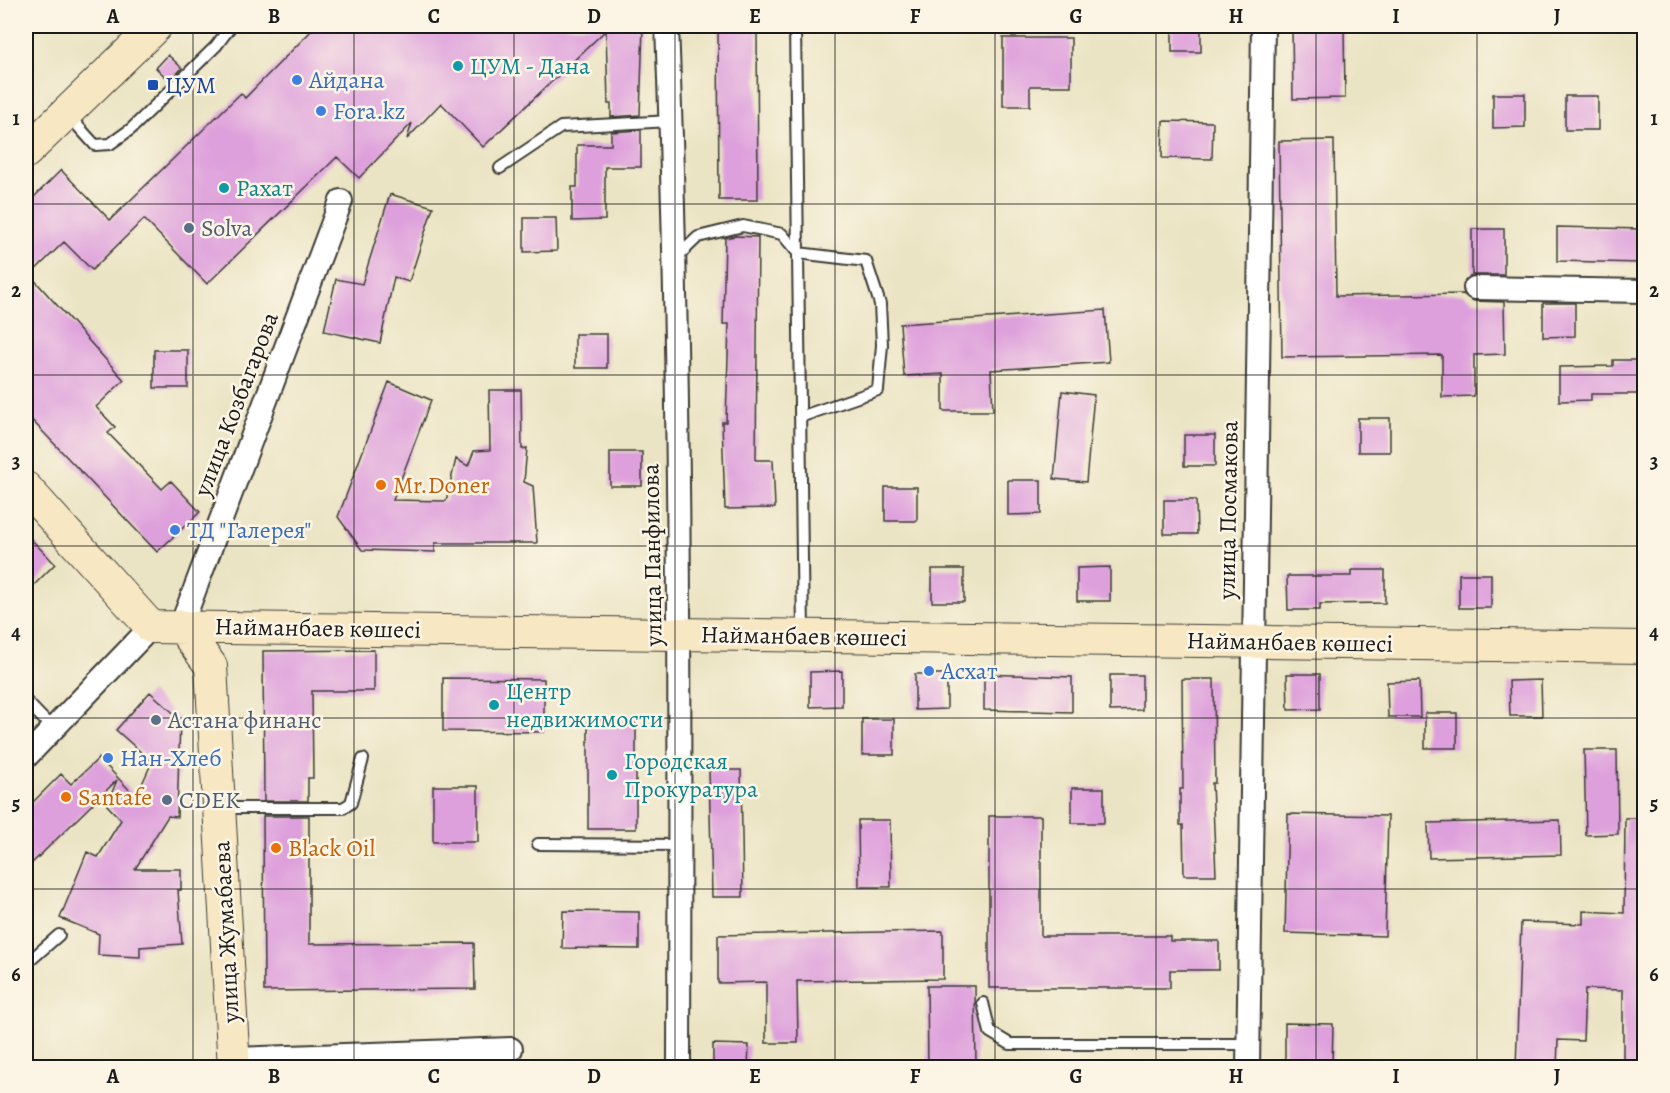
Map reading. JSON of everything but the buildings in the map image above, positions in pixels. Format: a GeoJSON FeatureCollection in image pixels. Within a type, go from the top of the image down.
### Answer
{"type":"FeatureCollection","features":[{"type":"Feature","properties":{"kind":"street"},"geometry":{"type":"LineString","coordinates":[[26,152],[156,26]]}},
{"type":"Feature","properties":{"kind":"street","name":"улица Панфилова"},"geometry":{"type":"LineString","coordinates":[[667,26],[676,258],[680,634],[679,1068]]}},
{"type":"Feature","properties":{"kind":"street","name":"улица Посмакова"},"geometry":{"type":"LineString","coordinates":[[1248,1068],[1263,26]]}},
{"type":"Feature","properties":{"kind":"street","name":"улица Козбагарова"},"geometry":{"type":"LineString","coordinates":[[26,757],[52,729],[166,626],[341,201]]}},
{"type":"Feature","properties":{"kind":"street"},"geometry":{"type":"LineString","coordinates":[[1475,288],[1644,291]]}},
{"type":"Feature","properties":{"kind":"street"},"geometry":{"type":"LineString","coordinates":[[26,488],[166,626]]}},
{"type":"Feature","properties":{"kind":"street","name":"Найманбаев көшесі"},"geometry":{"type":"LineString","coordinates":[[166,626],[1644,647]]}},
{"type":"Feature","properties":{"kind":"street","name":"улица Жумабаева"},"geometry":{"type":"LineString","coordinates":[[166,626],[211,666],[234,1063]]}},
{"type":"Feature","properties":{"kind":"street"},"geometry":{"type":"LineString","coordinates":[[234,1063],[511,1049]]}},
{"type":"Feature","properties":{"kind":"lane"},"geometry":{"type":"LineString","coordinates":[[795,26],[803,635]]}},
{"type":"Feature","properties":{"kind":"lane"},"geometry":{"type":"LineString","coordinates":[[66,112],[95,145],[110,144],[131,129],[216,46],[228,27]]}},
{"type":"Feature","properties":{"kind":"lane"},"geometry":{"type":"LineString","coordinates":[[500,168],[561,127],[671,121]]}},
{"type":"Feature","properties":{"kind":"lane"},"geometry":{"type":"LineString","coordinates":[[676,258],[698,237],[743,226],[782,234],[798,253],[866,261],[880,304],[882,345],[878,390],[800,417]]}},
{"type":"Feature","properties":{"kind":"lane"},"geometry":{"type":"LineString","coordinates":[[26,701],[52,729]]}},
{"type":"Feature","properties":{"kind":"lane"},"geometry":{"type":"LineString","coordinates":[[219,808],[343,808],[351,803],[363,759]]}},
{"type":"Feature","properties":{"kind":"lane"},"geometry":{"type":"LineString","coordinates":[[538,844],[680,845]]}},
{"type":"Feature","properties":{"kind":"lane"},"geometry":{"type":"LineString","coordinates":[[26,964],[59,935]]}},
{"type":"Feature","properties":{"kind":"lane"},"geometry":{"type":"LineString","coordinates":[[983,1003],[990,1032],[1010,1044],[1248,1044]]}},
{"type":"Feature","properties":{"kind":"place","name":"ЦУМ - Дана"},"geometry":{"type":"Point","coordinates":[458,66]}},
{"type":"Feature","properties":{"kind":"place","name":"Айдана"},"geometry":{"type":"Point","coordinates":[297,80]}},
{"type":"Feature","properties":{"kind":"place","name":"ЦУМ"},"geometry":{"type":"Point","coordinates":[153,85]}},
{"type":"Feature","properties":{"kind":"place","name":"Fora.kz"},"geometry":{"type":"Point","coordinates":[321,111]}},
{"type":"Feature","properties":{"kind":"place","name":"Рахат"},"geometry":{"type":"Point","coordinates":[224,188]}},
{"type":"Feature","properties":{"kind":"place","name":"Solva"},"geometry":{"type":"Point","coordinates":[189,228]}},
{"type":"Feature","properties":{"kind":"place","name":"Mr.Doner"},"geometry":{"type":"Point","coordinates":[381,485]}},
{"type":"Feature","properties":{"kind":"place","name":"ТД \"Галерея\""},"geometry":{"type":"Point","coordinates":[175,530]}},
{"type":"Feature","properties":{"kind":"place","name":"Асхат"},"geometry":{"type":"Point","coordinates":[929,671]}},
{"type":"Feature","properties":{"kind":"place","name":"Центр недвижимости"},"geometry":{"type":"Point","coordinates":[494,705]}},
{"type":"Feature","properties":{"kind":"place","name":"Астана финанс"},"geometry":{"type":"Point","coordinates":[156,720]}},
{"type":"Feature","properties":{"kind":"place","name":"Нан-Хлеб"},"geometry":{"type":"Point","coordinates":[108,758]}},
{"type":"Feature","properties":{"kind":"place","name":"Городская Прокуратура"},"geometry":{"type":"Point","coordinates":[612,775]}},
{"type":"Feature","properties":{"kind":"place","name":"Santafe"},"geometry":{"type":"Point","coordinates":[66,797]}},
{"type":"Feature","properties":{"kind":"place","name":"CDEK"},"geometry":{"type":"Point","coordinates":[167,800]}},
{"type":"Feature","properties":{"kind":"place","name":"Black Oil"},"geometry":{"type":"Point","coordinates":[276,848]}}]}
